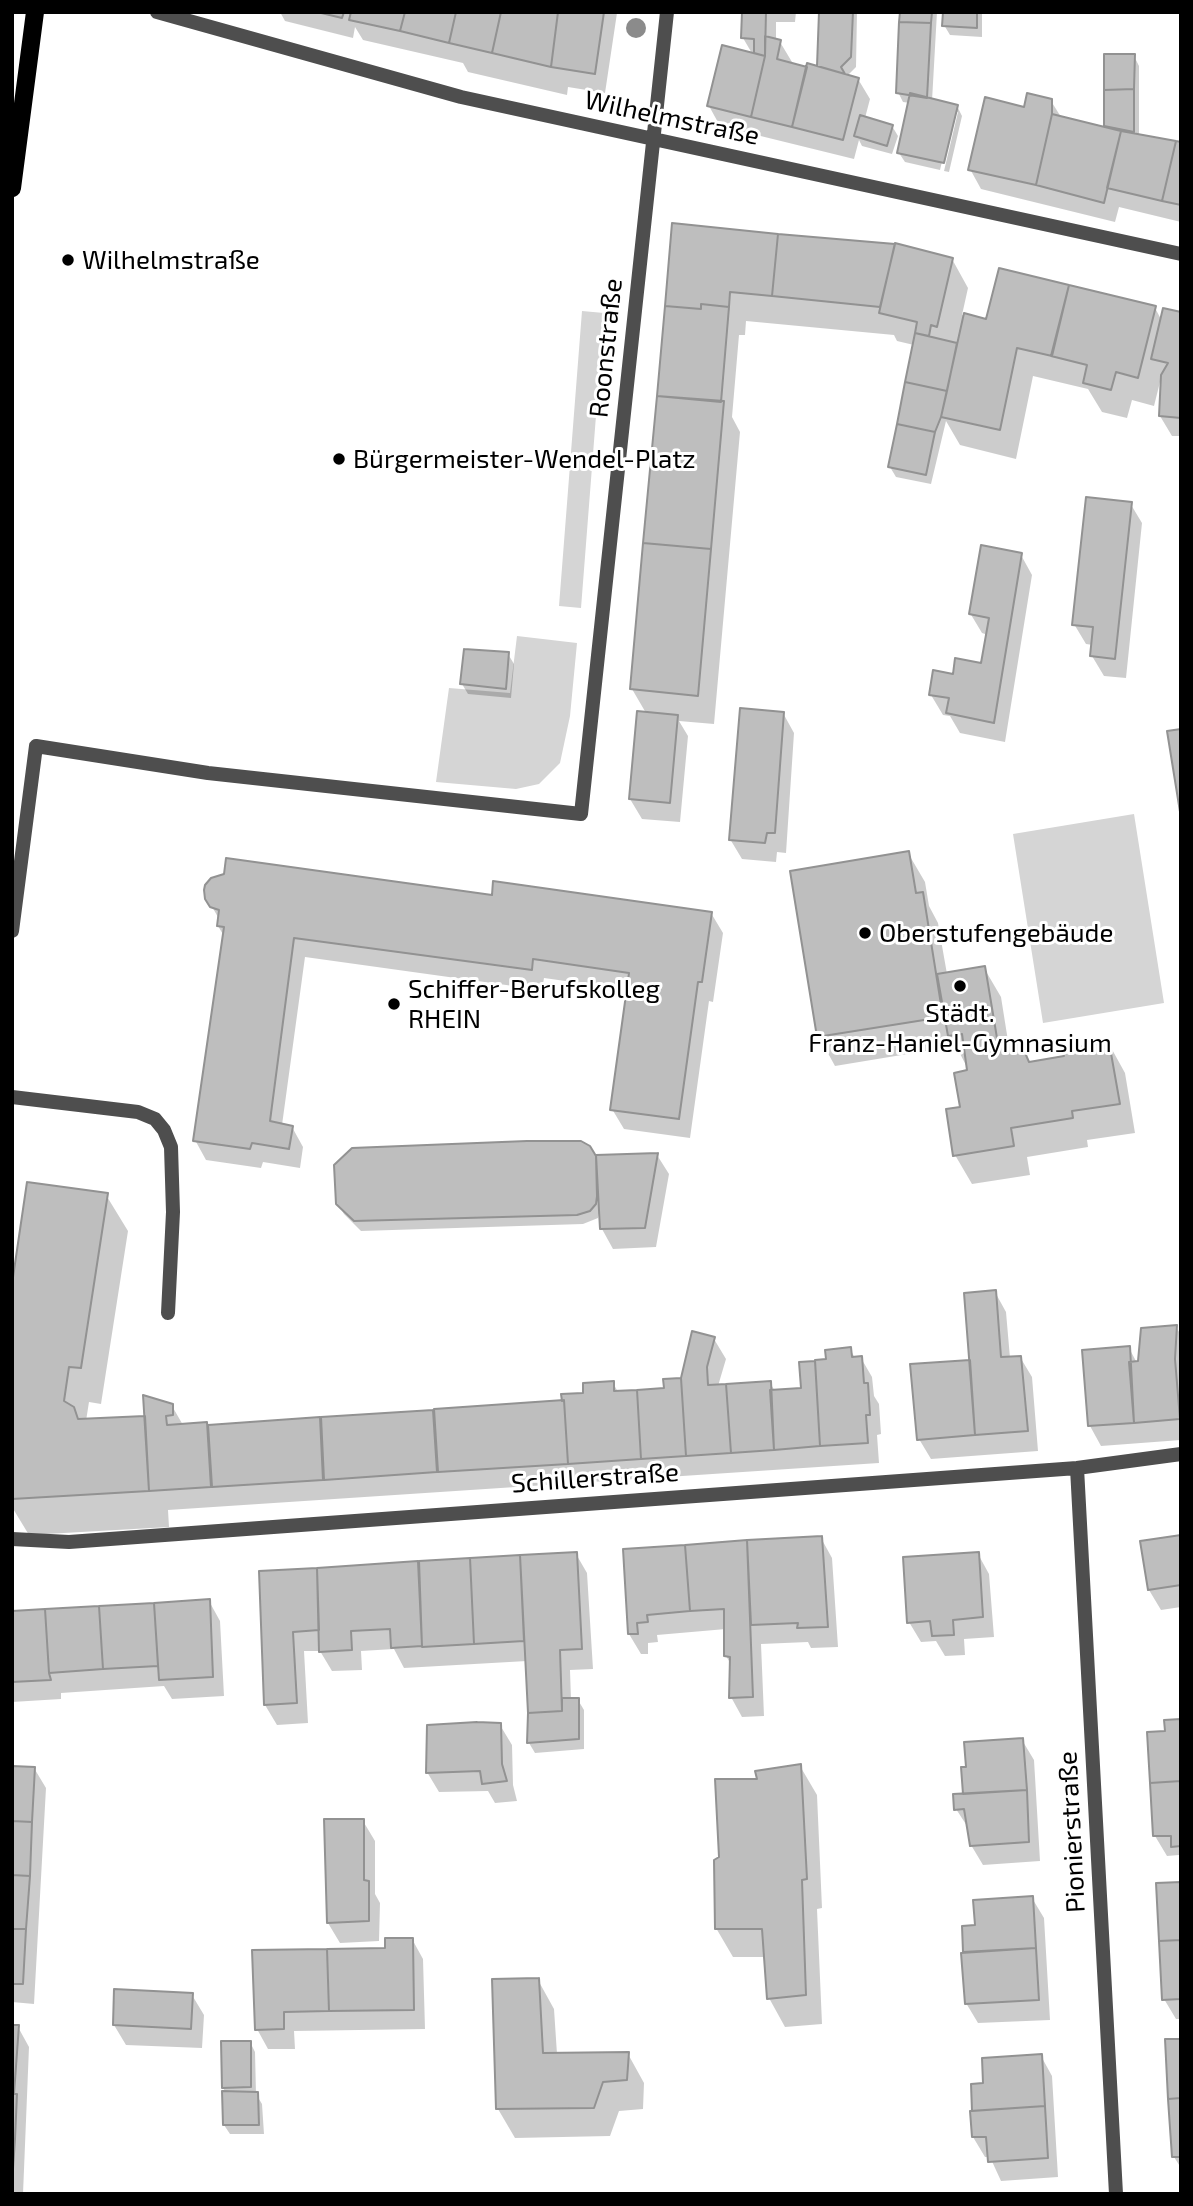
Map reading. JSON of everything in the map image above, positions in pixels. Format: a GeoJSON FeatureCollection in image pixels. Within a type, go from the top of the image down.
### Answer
{"type":"FeatureCollection","features":[{"type":"Feature","properties":{"kind":"main road"},"geometry":{"type":"LineString","coordinates":[[12,188],[34,12]]}},
{"type":"Feature","properties":{"kind":"street","name":"Wilhelmstraße"},"geometry":{"type":"LineString","coordinates":[[157,12],[461,97],[1181,254]]}},
{"type":"Feature","properties":{"kind":"street","name":"Roonstraße"},"geometry":{"type":"LineString","coordinates":[[12,931],[36,746],[208,773],[581,814],[667,12]]}},
{"type":"Feature","properties":{"kind":"street"},"geometry":{"type":"LineString","coordinates":[[12,1097],[138,1112],[155,1119],[164,1130],[171,1147],[173,1212],[168,1313]]}},
{"type":"Feature","properties":{"kind":"street","name":"Schillerstraße"},"geometry":{"type":"LineString","coordinates":[[12,1539],[83,1541],[1077,1468],[1181,1454]]}},
{"type":"Feature","properties":{"kind":"street","name":"Pionierstraße"},"geometry":{"type":"LineString","coordinates":[[1077,1468],[1116,2194]]}},
{"type":"Feature","properties":{"kind":"shaded area"},"geometry":{"type":"Polygon","coordinates":[[[582,311],[604,313],[581,608],[559,606],[582,311]]]}},
{"type":"Feature","properties":{"kind":"shaded area"},"geometry":{"type":"Polygon","coordinates":[[[517,636],[577,643],[570,716],[560,763],[539,784],[516,789],[436,782],[449,688],[510,693],[517,636]]]}},
{"type":"Feature","properties":{"kind":"shaded area"},"geometry":{"type":"Polygon","coordinates":[[[1134,814],[1164,1003],[1043,1023],[1013,834],[1134,814]]]}},
{"type":"Feature","properties":{"kind":"building"},"geometry":{"type":"Polygon","coordinates":[[[317,12],[344,12],[342,18],[317,12]]]}},
{"type":"Feature","properties":{"kind":"building"},"geometry":{"type":"Polygon","coordinates":[[[351,12],[405,12],[400,31],[349,20],[351,12]]]}},
{"type":"Feature","properties":{"kind":"building"},"geometry":{"type":"Polygon","coordinates":[[[405,12],[456,12],[449,43],[400,31],[405,12]]]}},
{"type":"Feature","properties":{"kind":"building"},"geometry":{"type":"Polygon","coordinates":[[[456,12],[501,12],[492,53],[449,43],[456,12]]]}},
{"type":"Feature","properties":{"kind":"building"},"geometry":{"type":"Polygon","coordinates":[[[501,12],[558,12],[551,67],[492,53],[501,12]]]}},
{"type":"Feature","properties":{"kind":"building"},"geometry":{"type":"Polygon","coordinates":[[[558,12],[604,12],[595,74],[551,67],[558,12]]]}},
{"type":"Feature","properties":{"kind":"building"},"geometry":{"type":"Polygon","coordinates":[[[742,12],[766,12],[765,56],[754,53],[754,39],[741,38],[742,12]]]}},
{"type":"Feature","properties":{"kind":"building"},"geometry":{"type":"Polygon","coordinates":[[[819,12],[853,12],[851,57],[841,67],[845,74],[817,66],[819,12]]]}},
{"type":"Feature","properties":{"kind":"building"},"geometry":{"type":"Polygon","coordinates":[[[900,12],[932,12],[931,23],[899,22],[900,12]]]}},
{"type":"Feature","properties":{"kind":"building"},"geometry":{"type":"Polygon","coordinates":[[[943,12],[977,12],[977,28],[942,26],[943,12]]]}},
{"type":"Feature","properties":{"kind":"building"},"geometry":{"type":"Polygon","coordinates":[[[899,22],[931,23],[927,98],[896,93],[899,22]]]}},
{"type":"Feature","properties":{"kind":"building"},"geometry":{"type":"Polygon","coordinates":[[[765,36],[781,40],[777,59],[807,67],[792,127],[751,117],[765,56],[765,36]]]}},
{"type":"Feature","properties":{"kind":"building"},"geometry":{"type":"Polygon","coordinates":[[[722,45],[765,56],[751,117],[707,106],[722,45]]]}},
{"type":"Feature","properties":{"kind":"building"},"geometry":{"type":"Polygon","coordinates":[[[1104,54],[1135,54],[1134,89],[1104,90],[1104,54]]]}},
{"type":"Feature","properties":{"kind":"building"},"geometry":{"type":"Polygon","coordinates":[[[807,63],[859,78],[843,140],[792,127],[807,63]]]}},
{"type":"Feature","properties":{"kind":"building"},"geometry":{"type":"Polygon","coordinates":[[[1134,89],[1134,132],[1104,126],[1104,90],[1134,89]]]}},
{"type":"Feature","properties":{"kind":"building"},"geometry":{"type":"Polygon","coordinates":[[[910,93],[958,105],[944,163],[897,153],[910,93]]]}},
{"type":"Feature","properties":{"kind":"building"},"geometry":{"type":"Polygon","coordinates":[[[1027,93],[1052,99],[1052,114],[1036,185],[968,170],[985,97],[1024,107],[1027,93]]]}},
{"type":"Feature","properties":{"kind":"building"},"geometry":{"type":"Polygon","coordinates":[[[1052,114],[1121,131],[1104,203],[1036,185],[1052,114]]]}},
{"type":"Feature","properties":{"kind":"building"},"geometry":{"type":"Polygon","coordinates":[[[860,115],[893,125],[887,146],[854,136],[860,115]]]}},
{"type":"Feature","properties":{"kind":"building"},"geometry":{"type":"Polygon","coordinates":[[[1121,131],[1176,141],[1162,201],[1107,188],[1121,131]]]}},
{"type":"Feature","properties":{"kind":"building"},"geometry":{"type":"Polygon","coordinates":[[[1176,141],[1181,142],[1181,205],[1162,201],[1176,141]]]}},
{"type":"Feature","properties":{"kind":"building"},"geometry":{"type":"Polygon","coordinates":[[[672,223],[778,234],[772,296],[730,292],[729,307],[701,304],[701,309],[665,306],[672,223]]]}},
{"type":"Feature","properties":{"kind":"building"},"geometry":{"type":"Polygon","coordinates":[[[778,234],[895,244],[880,307],[772,296],[778,234]]]}},
{"type":"Feature","properties":{"kind":"building"},"geometry":{"type":"Polygon","coordinates":[[[895,243],[953,258],[937,327],[931,325],[929,336],[915,333],[917,322],[879,313],[895,243]]]}},
{"type":"Feature","properties":{"kind":"building"},"geometry":{"type":"Polygon","coordinates":[[[999,268],[1069,285],[1052,356],[1017,348],[1000,430],[941,417],[964,313],[986,319],[999,268]]]}},
{"type":"Feature","properties":{"kind":"building"},"geometry":{"type":"Polygon","coordinates":[[[1069,285],[1156,306],[1138,378],[1116,372],[1111,390],[1083,383],[1087,365],[1051,356],[1069,285]]]}},
{"type":"Feature","properties":{"kind":"building"},"geometry":{"type":"Polygon","coordinates":[[[701,304],[729,307],[721,402],[657,396],[665,306],[701,309],[701,304]]]}},
{"type":"Feature","properties":{"kind":"building"},"geometry":{"type":"Polygon","coordinates":[[[1163,308],[1181,312],[1181,418],[1159,416],[1161,375],[1168,363],[1151,359],[1163,308]]]}},
{"type":"Feature","properties":{"kind":"building"},"geometry":{"type":"Polygon","coordinates":[[[915,333],[957,343],[947,391],[905,382],[915,333]]]}},
{"type":"Feature","properties":{"kind":"building"},"geometry":{"type":"Polygon","coordinates":[[[905,382],[947,391],[935,432],[897,424],[905,382]]]}},
{"type":"Feature","properties":{"kind":"building"},"geometry":{"type":"Polygon","coordinates":[[[657,396],[724,401],[711,549],[643,543],[657,396]]]}},
{"type":"Feature","properties":{"kind":"building"},"geometry":{"type":"Polygon","coordinates":[[[897,424],[935,432],[926,475],[888,467],[897,424]]]}},
{"type":"Feature","properties":{"kind":"building"},"geometry":{"type":"Polygon","coordinates":[[[1086,497],[1132,502],[1115,659],[1090,656],[1093,627],[1072,625],[1086,497]]]}},
{"type":"Feature","properties":{"kind":"building"},"geometry":{"type":"Polygon","coordinates":[[[643,543],[711,549],[698,696],[630,689],[643,543]]]}},
{"type":"Feature","properties":{"kind":"building"},"geometry":{"type":"Polygon","coordinates":[[[981,545],[1022,553],[994,723],[946,713],[949,698],[929,695],[933,670],[953,674],[955,658],[981,663],[989,618],[969,614],[981,545]]]}},
{"type":"Feature","properties":{"kind":"building"},"geometry":{"type":"Polygon","coordinates":[[[464,649],[509,652],[506,689],[460,684],[464,649]]]}},
{"type":"Feature","properties":{"kind":"building"},"geometry":{"type":"Polygon","coordinates":[[[740,708],[784,712],[775,833],[767,833],[765,843],[729,840],[740,708]]]}},
{"type":"Feature","properties":{"kind":"building"},"geometry":{"type":"Polygon","coordinates":[[[637,711],[678,715],[670,803],[629,799],[637,711]]]}},
{"type":"Feature","properties":{"kind":"building"},"geometry":{"type":"Polygon","coordinates":[[[1181,729],[1181,818],[1167,731],[1181,729]]]}},
{"type":"Feature","properties":{"kind":"building","name":"Oberstufengebäude"},"geometry":{"type":"Polygon","coordinates":[[[909,851],[916,893],[923,892],[943,1017],[817,1037],[790,871],[909,851]]]}},
{"type":"Feature","properties":{"kind":"building"},"geometry":{"type":"Polygon","coordinates":[[[226,858],[492,895],[493,881],[712,912],[702,982],[698,982],[679,1119],[610,1110],[629,973],[533,959],[532,970],[294,938],[270,1121],[293,1126],[289,1149],[252,1143],[250,1149],[193,1141],[224,927],[217,926],[219,910],[210,907],[204,890],[211,878],[224,874],[226,858]]]}},
{"type":"Feature","properties":{"kind":"building"},"geometry":{"type":"Polygon","coordinates":[[[985,966],[997,1038],[1012,1040],[1023,1048],[1029,1062],[1064,1056],[1062,1050],[1109,1042],[1120,1104],[1072,1111],[1073,1118],[1011,1128],[1014,1146],[953,1156],[946,1109],[960,1107],[954,1073],[967,1070],[962,1034],[948,1036],[937,974],[985,966]]]}},
{"type":"Feature","properties":{"kind":"building"},"geometry":{"type":"Polygon","coordinates":[[[581,1141],[590,1146],[596,1156],[597,1196],[596,1204],[590,1211],[577,1215],[354,1221],[336,1204],[334,1165],[352,1148],[581,1141]]]}},
{"type":"Feature","properties":{"kind":"building"},"geometry":{"type":"Polygon","coordinates":[[[658,1153],[645,1228],[600,1229],[596,1155],[658,1153]]]}},
{"type":"Feature","properties":{"kind":"building"},"geometry":{"type":"Polygon","coordinates":[[[27,1182],[108,1193],[81,1368],[69,1367],[64,1401],[74,1407],[78,1419],[145,1416],[149,1491],[12,1499],[12,1284],[27,1182]]]}},
{"type":"Feature","properties":{"kind":"building"},"geometry":{"type":"Polygon","coordinates":[[[996,1290],[1001,1357],[1021,1356],[1028,1431],[975,1435],[964,1293],[996,1290]]]}},
{"type":"Feature","properties":{"kind":"building"},"geometry":{"type":"Polygon","coordinates":[[[1177,1325],[1175,1359],[1180,1419],[1134,1423],[1129,1362],[1138,1361],[1141,1328],[1177,1325]]]}},
{"type":"Feature","properties":{"kind":"building"},"geometry":{"type":"Polygon","coordinates":[[[692,1331],[715,1337],[707,1367],[708,1385],[726,1384],[731,1453],[686,1456],[681,1378],[692,1331]]]}},
{"type":"Feature","properties":{"kind":"building"},"geometry":{"type":"Polygon","coordinates":[[[1130,1346],[1134,1423],[1088,1426],[1082,1350],[1130,1346]]]}},
{"type":"Feature","properties":{"kind":"building"},"geometry":{"type":"Polygon","coordinates":[[[851,1347],[852,1357],[862,1356],[864,1383],[868,1383],[868,1443],[820,1446],[815,1360],[826,1359],[825,1350],[851,1347]]]}},
{"type":"Feature","properties":{"kind":"building"},"geometry":{"type":"Polygon","coordinates":[[[970,1360],[975,1435],[917,1440],[910,1364],[970,1360]]]}},
{"type":"Feature","properties":{"kind":"building"},"geometry":{"type":"Polygon","coordinates":[[[815,1361],[820,1446],[774,1450],[770,1390],[801,1388],[799,1362],[815,1361]]]}},
{"type":"Feature","properties":{"kind":"building"},"geometry":{"type":"Polygon","coordinates":[[[681,1378],[686,1456],[641,1459],[637,1390],[664,1388],[663,1379],[681,1378]]]}},
{"type":"Feature","properties":{"kind":"building"},"geometry":{"type":"Polygon","coordinates":[[[614,1381],[614,1391],[637,1390],[641,1459],[568,1464],[564,1400],[562,1401],[561,1394],[583,1393],[583,1383],[614,1381]]]}},
{"type":"Feature","properties":{"kind":"building"},"geometry":{"type":"Polygon","coordinates":[[[771,1381],[774,1450],[731,1453],[726,1384],[771,1381]]]}},
{"type":"Feature","properties":{"kind":"building"},"geometry":{"type":"Polygon","coordinates":[[[143,1395],[173,1404],[173,1415],[166,1416],[167,1425],[207,1422],[211,1487],[149,1491],[143,1395]]]}},
{"type":"Feature","properties":{"kind":"building"},"geometry":{"type":"Polygon","coordinates":[[[564,1400],[568,1464],[438,1472],[434,1409],[564,1400]]]}},
{"type":"Feature","properties":{"kind":"building"},"geometry":{"type":"Polygon","coordinates":[[[433,1410],[437,1472],[324,1480],[321,1417],[433,1410]]]}},
{"type":"Feature","properties":{"kind":"building"},"geometry":{"type":"Polygon","coordinates":[[[320,1417],[323,1480],[212,1487],[208,1425],[320,1417]]]}},
{"type":"Feature","properties":{"kind":"building"},"geometry":{"type":"Polygon","coordinates":[[[1181,1535],[1181,1585],[1148,1590],[1140,1541],[1181,1535]]]}},
{"type":"Feature","properties":{"kind":"building"},"geometry":{"type":"Polygon","coordinates":[[[822,1536],[828,1627],[797,1628],[798,1623],[751,1625],[747,1540],[822,1536]]]}},
{"type":"Feature","properties":{"kind":"building"},"geometry":{"type":"Polygon","coordinates":[[[747,1540],[753,1697],[729,1698],[730,1657],[724,1656],[724,1609],[690,1611],[685,1545],[747,1540]]]}},
{"type":"Feature","properties":{"kind":"building"},"geometry":{"type":"Polygon","coordinates":[[[685,1545],[690,1611],[647,1615],[648,1622],[637,1623],[638,1634],[628,1634],[623,1549],[685,1545]]]}},
{"type":"Feature","properties":{"kind":"building"},"geometry":{"type":"Polygon","coordinates":[[[577,1552],[582,1649],[560,1650],[562,1711],[528,1713],[520,1555],[577,1552]]]}},
{"type":"Feature","properties":{"kind":"building"},"geometry":{"type":"Polygon","coordinates":[[[979,1552],[983,1617],[953,1620],[954,1635],[932,1636],[930,1621],[907,1623],[903,1557],[979,1552]]]}},
{"type":"Feature","properties":{"kind":"building"},"geometry":{"type":"Polygon","coordinates":[[[520,1555],[524,1641],[474,1644],[470,1558],[520,1555]]]}},
{"type":"Feature","properties":{"kind":"building"},"geometry":{"type":"Polygon","coordinates":[[[470,1558],[474,1644],[422,1647],[419,1561],[470,1558]]]}},
{"type":"Feature","properties":{"kind":"building"},"geometry":{"type":"Polygon","coordinates":[[[418,1561],[422,1646],[391,1648],[390,1629],[351,1631],[352,1650],[319,1652],[317,1568],[418,1561]]]}},
{"type":"Feature","properties":{"kind":"building"},"geometry":{"type":"Polygon","coordinates":[[[317,1568],[319,1630],[293,1632],[297,1703],[264,1705],[259,1571],[317,1568]]]}},
{"type":"Feature","properties":{"kind":"building"},"geometry":{"type":"Polygon","coordinates":[[[210,1599],[213,1677],[159,1680],[154,1603],[210,1599]]]}},
{"type":"Feature","properties":{"kind":"building"},"geometry":{"type":"Polygon","coordinates":[[[154,1603],[158,1666],[103,1669],[99,1606],[154,1603]]]}},
{"type":"Feature","properties":{"kind":"building"},"geometry":{"type":"Polygon","coordinates":[[[99,1606],[103,1669],[49,1673],[45,1609],[99,1606]]]}},
{"type":"Feature","properties":{"kind":"building"},"geometry":{"type":"Polygon","coordinates":[[[45,1609],[51,1680],[12,1682],[12,1611],[45,1609]]]}},
{"type":"Feature","properties":{"kind":"building"},"geometry":{"type":"Polygon","coordinates":[[[562,1698],[579,1698],[579,1739],[527,1743],[528,1713],[562,1711],[562,1698]]]}},
{"type":"Feature","properties":{"kind":"building"},"geometry":{"type":"Polygon","coordinates":[[[1181,1719],[1181,1781],[1150,1783],[1147,1732],[1165,1731],[1164,1720],[1181,1719]]]}},
{"type":"Feature","properties":{"kind":"building"},"geometry":{"type":"Polygon","coordinates":[[[501,1723],[502,1764],[507,1781],[482,1784],[480,1771],[426,1773],[427,1725],[501,1723]]]}},
{"type":"Feature","properties":{"kind":"building"},"geometry":{"type":"Polygon","coordinates":[[[1023,1738],[1027,1790],[963,1794],[961,1767],[966,1767],[964,1742],[1023,1738]]]}},
{"type":"Feature","properties":{"kind":"building"},"geometry":{"type":"Polygon","coordinates":[[[801,1764],[807,1879],[802,1880],[806,1995],[767,1999],[762,1929],[715,1929],[714,1860],[719,1857],[715,1779],[757,1779],[755,1771],[801,1764]]]}},
{"type":"Feature","properties":{"kind":"building"},"geometry":{"type":"Polygon","coordinates":[[[12,1766],[35,1767],[32,1822],[12,1821],[12,1766]]]}},
{"type":"Feature","properties":{"kind":"building"},"geometry":{"type":"Polygon","coordinates":[[[1181,1781],[1181,1846],[1171,1847],[1171,1836],[1153,1836],[1150,1783],[1181,1781]]]}},
{"type":"Feature","properties":{"kind":"building"},"geometry":{"type":"Polygon","coordinates":[[[1027,1790],[1029,1842],[970,1846],[964,1809],[954,1810],[953,1794],[1027,1790]]]}},
{"type":"Feature","properties":{"kind":"building"},"geometry":{"type":"Polygon","coordinates":[[[324,1819],[364,1819],[364,1880],[369,1881],[369,1921],[327,1923],[324,1819]]]}},
{"type":"Feature","properties":{"kind":"building"},"geometry":{"type":"Polygon","coordinates":[[[12,1821],[32,1822],[30,1876],[12,1875],[12,1821]]]}},
{"type":"Feature","properties":{"kind":"building"},"geometry":{"type":"Polygon","coordinates":[[[12,1875],[30,1876],[26,1929],[12,1929],[12,1875]]]}},
{"type":"Feature","properties":{"kind":"building"},"geometry":{"type":"Polygon","coordinates":[[[1181,1882],[1181,1940],[1159,1941],[1156,1883],[1181,1882]]]}},
{"type":"Feature","properties":{"kind":"building"},"geometry":{"type":"Polygon","coordinates":[[[1033,1896],[1036,1948],[963,1952],[962,1926],[975,1925],[973,1900],[1033,1896]]]}},
{"type":"Feature","properties":{"kind":"building"},"geometry":{"type":"Polygon","coordinates":[[[12,1929],[26,1929],[23,1984],[12,1984],[12,1929]]]}},
{"type":"Feature","properties":{"kind":"building"},"geometry":{"type":"Polygon","coordinates":[[[385,1938],[413,1938],[414,2010],[329,2011],[327,1949],[385,1948],[385,1938]]]}},
{"type":"Feature","properties":{"kind":"building"},"geometry":{"type":"Polygon","coordinates":[[[1181,1940],[1181,1999],[1162,2000],[1159,1941],[1181,1940]]]}},
{"type":"Feature","properties":{"kind":"building"},"geometry":{"type":"Polygon","coordinates":[[[1036,1948],[1039,2000],[965,2004],[961,1953],[1036,1948]]]}},
{"type":"Feature","properties":{"kind":"building"},"geometry":{"type":"Polygon","coordinates":[[[327,1949],[329,2011],[284,2012],[284,2029],[255,2030],[252,1950],[327,1949]]]}},
{"type":"Feature","properties":{"kind":"building"},"geometry":{"type":"Polygon","coordinates":[[[539,1978],[543,2053],[629,2052],[627,2080],[603,2082],[594,2108],[496,2109],[492,1979],[539,1978]]]}},
{"type":"Feature","properties":{"kind":"building"},"geometry":{"type":"Polygon","coordinates":[[[114,1989],[193,1993],[191,2029],[113,2025],[114,1989]]]}},
{"type":"Feature","properties":{"kind":"building"},"geometry":{"type":"Polygon","coordinates":[[[12,2025],[19,2025],[14,2094],[12,2094],[12,2025]]]}},
{"type":"Feature","properties":{"kind":"building"},"geometry":{"type":"Polygon","coordinates":[[[1165,2039],[1181,2039],[1181,2098],[1168,2099],[1165,2039]]]}},
{"type":"Feature","properties":{"kind":"building"},"geometry":{"type":"Polygon","coordinates":[[[221,2041],[251,2041],[251,2087],[222,2088],[221,2041]]]}},
{"type":"Feature","properties":{"kind":"building"},"geometry":{"type":"Polygon","coordinates":[[[1042,2054],[1045,2106],[972,2111],[971,2084],[983,2083],[982,2058],[1042,2054]]]}},
{"type":"Feature","properties":{"kind":"building"},"geometry":{"type":"Polygon","coordinates":[[[222,2091],[258,2092],[259,2125],[223,2125],[222,2091]]]}},
{"type":"Feature","properties":{"kind":"building"},"geometry":{"type":"Polygon","coordinates":[[[12,2094],[17,2094],[15,2139],[12,2139],[12,2094]]]}},
{"type":"Feature","properties":{"kind":"building"},"geometry":{"type":"Polygon","coordinates":[[[1181,2098],[1181,2157],[1172,2157],[1168,2099],[1181,2098]]]}},
{"type":"Feature","properties":{"kind":"building"},"geometry":{"type":"Polygon","coordinates":[[[1045,2106],[1048,2158],[988,2162],[986,2137],[972,2137],[970,2111],[1045,2106]]]}},
{"type":"Feature","properties":{"kind":"building"},"geometry":{"type":"Polygon","coordinates":[[[12,2139],[15,2139],[12,2184],[12,2139]]]}},
{"type":"Feature","properties":{"kind":"place","name":"Wilhelmstraße"},"geometry":{"type":"Point","coordinates":[68,260]}},
{"type":"Feature","properties":{"kind":"place","name":"Bürgermeister-Wendel-Platz"},"geometry":{"type":"Point","coordinates":[339,459]}},
{"type":"Feature","properties":{"kind":"place","name":"Oberstufengebäude"},"geometry":{"type":"Point","coordinates":[865,933]}},
{"type":"Feature","properties":{"kind":"place","name":"Städt. Franz-Haniel-Gymnasium"},"geometry":{"type":"Point","coordinates":[960,986]}},
{"type":"Feature","properties":{"kind":"place","name":"Schiffer-Berufskolleg RHEIN"},"geometry":{"type":"Point","coordinates":[394,1004]}}]}
